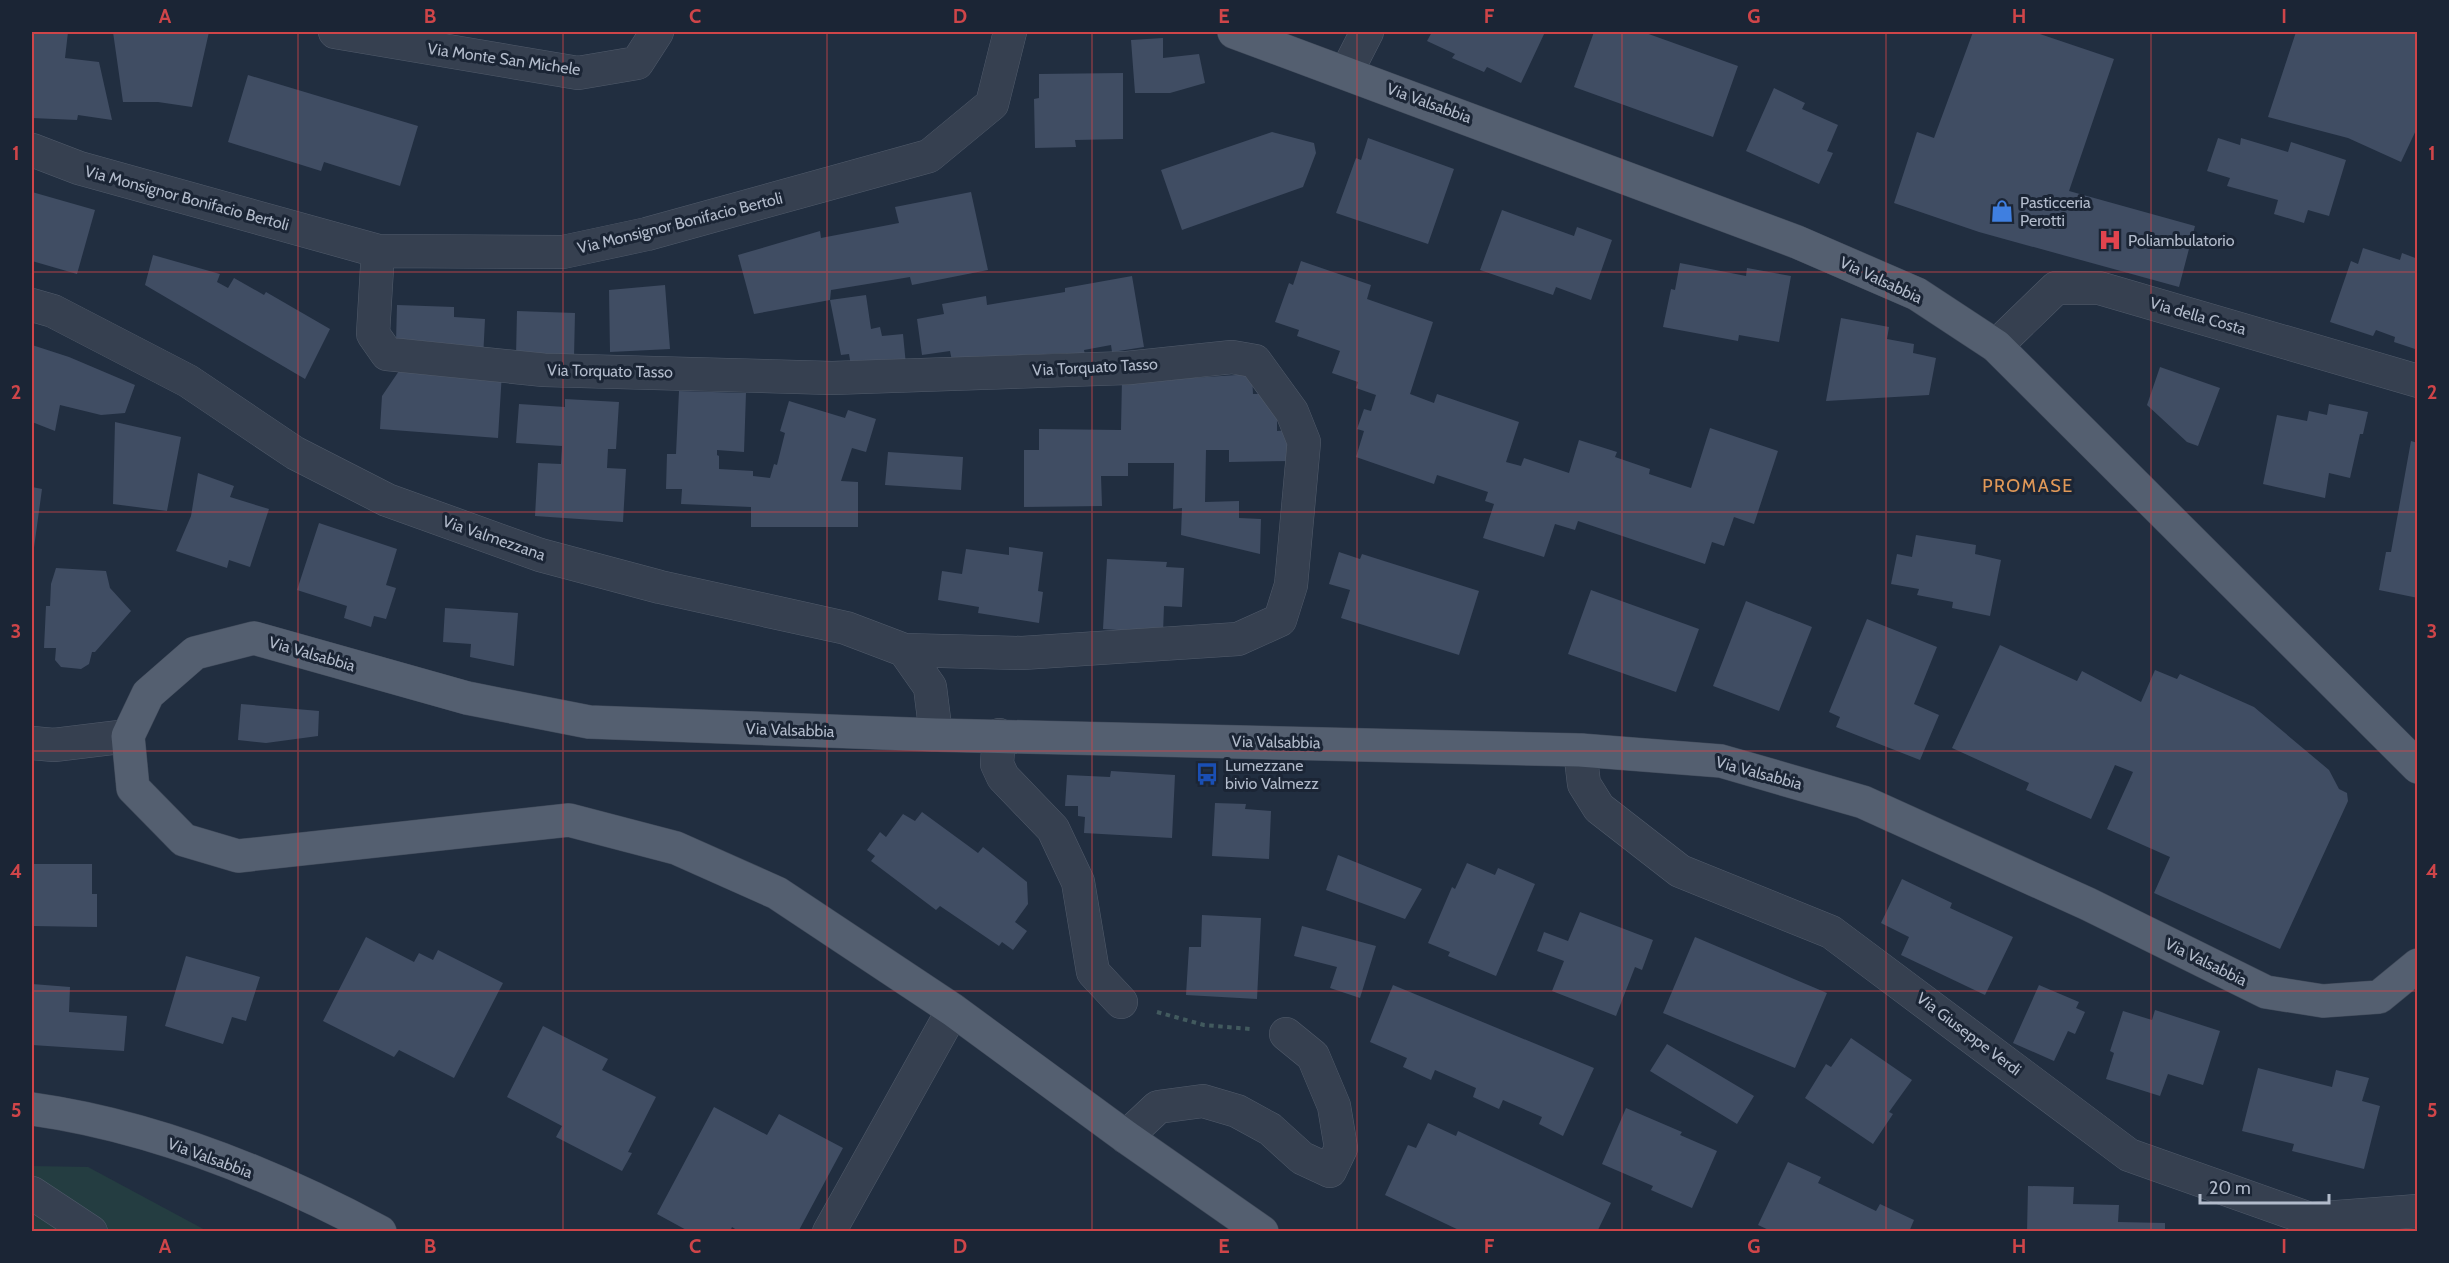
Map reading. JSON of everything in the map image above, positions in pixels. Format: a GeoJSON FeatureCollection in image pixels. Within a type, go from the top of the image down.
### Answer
{"type":"FeatureCollection","features":[{"type":"Feature","properties":{"kind":"main road","name":"Via Valsabbia"},"geometry":{"type":"LineString","coordinates":[[1234,32],[1797,242],[1917,294],[1996,346],[2418,767]]}},
{"type":"Feature","properties":{"kind":"main road","name":"Via Valsabbia"},"geometry":{"type":"LineString","coordinates":[[128,736],[148,694],[195,653],[254,638],[467,698],[590,722],[936,735],[1580,750],[1720,760],[1863,802],[2088,903],[2266,992],[2323,1001],[2379,997],[2418,965]]}},
{"type":"Feature","properties":{"kind":"main road"},"geometry":{"type":"LineString","coordinates":[[128,736],[133,788],[183,840],[238,856],[569,820],[676,848],[777,893],[953,1010],[1126,1137],[1262,1232]]}},
{"type":"Feature","properties":{"kind":"main road","name":"Via Valsabbia"},"geometry":{"type":"LineString","coordinates":[[32,1109],[70,1115],[201,1152],[321,1200],[380,1232]]}},
{"type":"Feature","properties":{"kind":"street","name":"Via Monte San Michele"},"geometry":{"type":"LineString","coordinates":[[334,32],[578,73],[637,63],[657,32]]}},
{"type":"Feature","properties":{"kind":"street","name":"Via Monsignor Bonifacio Bertoli"},"geometry":{"type":"LineString","coordinates":[[32,150],[79,168],[378,251],[563,252],[647,234],[929,156],[992,104],[1010,32]]}},
{"type":"Feature","properties":{"kind":"street"},"geometry":{"type":"LineString","coordinates":[[1346,73],[1366,32]]}},
{"type":"Feature","properties":{"kind":"street","name":"Via Torquato Tasso"},"geometry":{"type":"LineString","coordinates":[[378,251],[373,334],[387,354],[544,370],[832,378],[1127,368],[1232,357],[1255,361],[1292,412],[1304,442],[1291,585],[1280,620],[1238,639],[1022,653],[904,650]]}},
{"type":"Feature","properties":{"kind":"street","name":"Via della Costa"},"geometry":{"type":"LineString","coordinates":[[1996,346],[2056,288],[2099,288],[2418,381]]}},
{"type":"Feature","properties":{"kind":"street","name":"Via Valmezzana"},"geometry":{"type":"LineString","coordinates":[[32,305],[53,310],[189,381],[295,453],[387,500],[540,555],[660,587],[846,628],[904,650]]}},
{"type":"Feature","properties":{"kind":"street"},"geometry":{"type":"LineString","coordinates":[[904,650],[930,687],[936,735]]}},
{"type":"Feature","properties":{"kind":"street"},"geometry":{"type":"LineString","coordinates":[[999,735],[997,764],[1003,777],[1053,829],[1078,882],[1093,972],[1120,1002]]}},
{"type":"Feature","properties":{"kind":"street"},"geometry":{"type":"LineString","coordinates":[[32,743],[54,745],[128,736]]}},
{"type":"Feature","properties":{"kind":"street","name":"Via Giuseppe Verdi"},"geometry":{"type":"LineString","coordinates":[[1580,750],[1584,784],[1599,808],[1680,871],[1832,932],[2129,1155],[2311,1225],[2418,1211]]}},
{"type":"Feature","properties":{"kind":"street"},"geometry":{"type":"LineString","coordinates":[[829,1232],[953,1010]]}},
{"type":"Feature","properties":{"kind":"street"},"geometry":{"type":"LineString","coordinates":[[1126,1137],[1158,1107],[1203,1101],[1237,1111],[1270,1129],[1302,1158],[1330,1171],[1341,1148],[1334,1106],[1313,1056],[1286,1034]]}},
{"type":"Feature","properties":{"kind":"street"},"geometry":{"type":"LineString","coordinates":[[32,1193],[91,1232]]}},
{"type":"Feature","properties":{"kind":"path"},"geometry":{"type":"LineString","coordinates":[[1120,1002],[1204,1025],[1273,1030],[1286,1034]]}},
{"type":"Feature","properties":{"kind":"green space"},"geometry":{"type":"Polygon","coordinates":[[[32,1166],[88,1167],[207,1231],[32,1232],[32,1166]]]}},
{"type":"Feature","properties":{"kind":"building"},"geometry":{"type":"Polygon","coordinates":[[[32,32],[68,32],[65,58],[99,62],[112,120],[78,115],[77,120],[32,118],[32,32]]]}},
{"type":"Feature","properties":{"kind":"building"},"geometry":{"type":"Polygon","coordinates":[[[113,32],[209,32],[192,107],[158,102],[123,102],[113,32]]]}},
{"type":"Feature","properties":{"kind":"building"},"geometry":{"type":"Polygon","coordinates":[[[1432,32],[1545,32],[1521,83],[1487,67],[1484,72],[1452,58],[1455,54],[1427,41],[1432,32]]]}},
{"type":"Feature","properties":{"kind":"building"},"geometry":{"type":"Polygon","coordinates":[[[1594,32],[1643,32],[1738,66],[1713,137],[1574,87],[1594,32]]]}},
{"type":"Feature","properties":{"kind":"building"},"geometry":{"type":"Polygon","coordinates":[[[1973,32],[2034,32],[2114,59],[2069,191],[2195,226],[2179,287],[1979,232],[1894,203],[1917,132],[1934,138],[1973,32]]]}},
{"type":"Feature","properties":{"kind":"building"},"geometry":{"type":"Polygon","coordinates":[[[2296,32],[2418,32],[2418,126],[2401,162],[2348,138],[2268,117],[2296,32]]]}},
{"type":"Feature","properties":{"kind":"building"},"geometry":{"type":"Polygon","coordinates":[[[1163,38],[1163,58],[1199,54],[1205,83],[1170,93],[1135,93],[1131,40],[1163,38]]]}},
{"type":"Feature","properties":{"kind":"building"},"geometry":{"type":"Polygon","coordinates":[[[1123,73],[1123,139],[1075,140],[1076,147],[1035,148],[1034,99],[1039,98],[1039,74],[1123,73]]]}},
{"type":"Feature","properties":{"kind":"building"},"geometry":{"type":"Polygon","coordinates":[[[248,75],[418,126],[400,186],[324,162],[321,171],[228,142],[248,75]]]}},
{"type":"Feature","properties":{"kind":"building"},"geometry":{"type":"Polygon","coordinates":[[[1774,88],[1805,103],[1802,109],[1838,125],[1827,151],[1833,153],[1819,184],[1746,151],[1774,88]]]}},
{"type":"Feature","properties":{"kind":"building"},"geometry":{"type":"Polygon","coordinates":[[[1272,132],[1314,143],[1316,153],[1303,187],[1182,230],[1161,170],[1272,132]]]}},
{"type":"Feature","properties":{"kind":"building"},"geometry":{"type":"Polygon","coordinates":[[[1368,138],[1454,169],[1428,244],[1336,213],[1356,158],[1361,160],[1368,138]]]}},
{"type":"Feature","properties":{"kind":"building"},"geometry":{"type":"Polygon","coordinates":[[[2218,138],[2240,145],[2241,138],[2288,152],[2291,142],[2346,160],[2329,216],[2308,210],[2304,223],[2274,214],[2278,200],[2227,186],[2230,178],[2207,171],[2218,138]]]}},
{"type":"Feature","properties":{"kind":"building"},"geometry":{"type":"Polygon","coordinates":[[[32,192],[95,210],[77,274],[32,261],[32,192]]]}},
{"type":"Feature","properties":{"kind":"building"},"geometry":{"type":"Polygon","coordinates":[[[971,192],[988,270],[912,285],[910,277],[831,290],[830,300],[754,314],[738,255],[820,231],[821,238],[899,223],[895,207],[971,192]]]}},
{"type":"Feature","properties":{"kind":"building"},"geometry":{"type":"Polygon","coordinates":[[[1502,210],[1574,236],[1577,227],[1612,240],[1591,300],[1556,287],[1553,295],[1480,270],[1502,210]]]}},
{"type":"Feature","properties":{"kind":"building"},"geometry":{"type":"Polygon","coordinates":[[[2363,248],[2400,260],[2402,253],[2418,259],[2418,350],[2394,342],[2395,337],[2376,330],[2373,336],[2330,322],[2351,261],[2358,264],[2363,248]]]}},
{"type":"Feature","properties":{"kind":"building"},"geometry":{"type":"Polygon","coordinates":[[[153,255],[220,274],[217,282],[228,288],[234,278],[264,295],[266,292],[330,329],[305,379],[145,285],[153,255]]]}},
{"type":"Feature","properties":{"kind":"building"},"geometry":{"type":"Polygon","coordinates":[[[1301,261],[1371,285],[1367,299],[1433,322],[1410,394],[1434,403],[1437,394],[1519,422],[1506,462],[1521,466],[1524,458],[1569,473],[1579,440],[1617,452],[1615,457],[1650,469],[1649,474],[1691,488],[1710,428],[1778,451],[1754,524],[1734,517],[1724,546],[1712,542],[1705,564],[1578,521],[1575,530],[1555,524],[1544,557],[1483,538],[1494,504],[1485,501],[1488,492],[1437,475],[1434,484],[1356,457],[1364,431],[1357,429],[1364,409],[1371,411],[1376,395],[1356,388],[1358,382],[1332,373],[1340,351],[1297,336],[1299,330],[1275,322],[1289,283],[1293,285],[1301,261]]]}},
{"type":"Feature","properties":{"kind":"building"},"geometry":{"type":"Polygon","coordinates":[[[1680,263],[1746,276],[1747,268],[1791,276],[1779,342],[1739,335],[1738,341],[1663,327],[1671,289],[1675,290],[1680,263]]]}},
{"type":"Feature","properties":{"kind":"building"},"geometry":{"type":"Polygon","coordinates":[[[1132,276],[1144,347],[1112,352],[1111,345],[1084,350],[1085,355],[1066,359],[1066,353],[996,356],[953,366],[950,351],[922,355],[917,319],[944,314],[942,304],[986,296],[987,305],[1065,292],[1065,288],[1132,276]]]}},
{"type":"Feature","properties":{"kind":"building"},"geometry":{"type":"Polygon","coordinates":[[[665,285],[670,349],[610,352],[609,290],[665,285]]]}},
{"type":"Feature","properties":{"kind":"building"},"geometry":{"type":"Polygon","coordinates":[[[866,295],[871,329],[880,327],[882,336],[903,334],[906,365],[852,372],[849,354],[841,355],[830,300],[866,295]]]}},
{"type":"Feature","properties":{"kind":"building"},"geometry":{"type":"Polygon","coordinates":[[[397,305],[454,307],[454,317],[485,319],[483,359],[396,342],[397,305]]]}},
{"type":"Feature","properties":{"kind":"building"},"geometry":{"type":"Polygon","coordinates":[[[517,311],[575,313],[574,357],[516,356],[517,311]]]}},
{"type":"Feature","properties":{"kind":"building"},"geometry":{"type":"Polygon","coordinates":[[[1841,318],[1889,327],[1887,339],[1914,344],[1913,353],[1936,358],[1929,395],[1826,401],[1841,318]]]}},
{"type":"Feature","properties":{"kind":"building"},"geometry":{"type":"Polygon","coordinates":[[[32,345],[69,357],[135,385],[125,413],[101,415],[60,405],[55,431],[32,422],[32,345]]]}},
{"type":"Feature","properties":{"kind":"building"},"geometry":{"type":"Polygon","coordinates":[[[403,365],[502,372],[498,438],[380,429],[382,396],[403,365]]]}},
{"type":"Feature","properties":{"kind":"building"},"geometry":{"type":"Polygon","coordinates":[[[2160,367],[2220,388],[2198,446],[2187,442],[2147,405],[2160,367]]]}},
{"type":"Feature","properties":{"kind":"building"},"geometry":{"type":"Polygon","coordinates":[[[1252,374],[1253,394],[1264,394],[1277,408],[1277,431],[1290,430],[1291,461],[1229,462],[1229,450],[1206,450],[1205,502],[1239,501],[1239,518],[1261,519],[1260,554],[1181,535],[1182,508],[1173,509],[1174,463],[1128,463],[1128,476],[1101,476],[1102,506],[1024,507],[1024,450],[1039,450],[1039,429],[1121,430],[1122,378],[1175,379],[1252,374]]]}},
{"type":"Feature","properties":{"kind":"building"},"geometry":{"type":"Polygon","coordinates":[[[679,391],[746,393],[744,452],[717,450],[717,455],[719,456],[719,469],[753,471],[753,476],[770,478],[774,464],[777,465],[785,433],[780,431],[789,401],[845,418],[848,410],[876,419],[866,452],[852,448],[841,481],[858,482],[858,527],[751,527],[751,507],[681,504],[682,489],[666,489],[667,454],[676,454],[679,391]]]}},
{"type":"Feature","properties":{"kind":"building"},"geometry":{"type":"Polygon","coordinates":[[[565,399],[619,402],[616,449],[608,449],[607,468],[626,469],[623,522],[535,516],[538,463],[561,464],[562,446],[516,443],[519,404],[565,407],[565,399]]]}},
{"type":"Feature","properties":{"kind":"building"},"geometry":{"type":"Polygon","coordinates":[[[2329,404],[2368,412],[2363,434],[2360,434],[2350,478],[2329,473],[2325,498],[2263,484],[2277,415],[2307,421],[2309,411],[2327,415],[2329,404]]]}},
{"type":"Feature","properties":{"kind":"building"},"geometry":{"type":"Polygon","coordinates":[[[115,422],[181,437],[167,511],[113,504],[115,422]]]}},
{"type":"Feature","properties":{"kind":"building"},"geometry":{"type":"Polygon","coordinates":[[[2411,441],[2418,443],[2418,598],[2379,590],[2386,552],[2391,552],[2411,441]]]}},
{"type":"Feature","properties":{"kind":"building"},"geometry":{"type":"Polygon","coordinates":[[[888,452],[963,457],[961,490],[885,485],[888,452]]]}},
{"type":"Feature","properties":{"kind":"building"},"geometry":{"type":"Polygon","coordinates":[[[198,473],[234,486],[230,497],[269,509],[250,567],[229,560],[227,568],[176,551],[191,516],[198,473]]]}},
{"type":"Feature","properties":{"kind":"building"},"geometry":{"type":"Polygon","coordinates":[[[32,487],[42,489],[33,555],[32,555],[32,487]]]}},
{"type":"Feature","properties":{"kind":"building"},"geometry":{"type":"Polygon","coordinates":[[[319,523],[397,549],[386,585],[396,588],[386,619],[374,616],[371,627],[344,618],[347,606],[297,590],[319,523]]]}},
{"type":"Feature","properties":{"kind":"building"},"geometry":{"type":"Polygon","coordinates":[[[1916,535],[1976,545],[1975,554],[2001,560],[1990,616],[1952,608],[1953,602],[1917,595],[1919,589],[1891,584],[1897,554],[1912,557],[1916,535]]]}},
{"type":"Feature","properties":{"kind":"building"},"geometry":{"type":"Polygon","coordinates":[[[1009,547],[1043,552],[1038,591],[1043,592],[1039,623],[978,613],[979,607],[938,600],[942,571],[962,574],[966,549],[1009,555],[1009,547]]]}},
{"type":"Feature","properties":{"kind":"building"},"geometry":{"type":"Polygon","coordinates":[[[1339,552],[1360,559],[1362,554],[1479,591],[1459,655],[1341,618],[1350,590],[1329,584],[1339,552]]]}},
{"type":"Feature","properties":{"kind":"building"},"geometry":{"type":"Polygon","coordinates":[[[1107,559],[1167,562],[1166,567],[1184,568],[1182,607],[1164,606],[1163,633],[1103,629],[1107,559]]]}},
{"type":"Feature","properties":{"kind":"building"},"geometry":{"type":"Polygon","coordinates":[[[56,568],[106,571],[110,588],[131,611],[95,652],[92,652],[89,664],[81,669],[61,667],[55,660],[56,648],[44,648],[46,606],[50,606],[51,584],[56,568]]]}},
{"type":"Feature","properties":{"kind":"building"},"geometry":{"type":"Polygon","coordinates":[[[1591,590],[1699,629],[1676,692],[1568,654],[1591,590]]]}},
{"type":"Feature","properties":{"kind":"building"},"geometry":{"type":"Polygon","coordinates":[[[1746,601],[1812,627],[1779,711],[1713,686],[1746,601]]]}},
{"type":"Feature","properties":{"kind":"building"},"geometry":{"type":"Polygon","coordinates":[[[445,608],[518,613],[514,666],[470,657],[471,644],[443,642],[445,608]]]}},
{"type":"Feature","properties":{"kind":"building"},"geometry":{"type":"Polygon","coordinates":[[[1867,619],[1937,647],[1914,704],[1939,715],[1920,760],[1836,727],[1840,717],[1829,712],[1867,619]]]}},
{"type":"Feature","properties":{"kind":"building"},"geometry":{"type":"Polygon","coordinates":[[[2000,645],[2077,681],[2082,671],[2141,702],[2155,670],[2177,679],[2180,674],[2254,707],[2329,770],[2339,789],[2347,793],[2348,801],[2280,949],[2154,893],[2170,857],[2107,829],[2133,772],[2115,765],[2091,819],[2026,790],[2029,783],[1952,748],[2000,645]]]}},
{"type":"Feature","properties":{"kind":"building"},"geometry":{"type":"Polygon","coordinates":[[[241,704],[319,711],[318,736],[266,743],[238,740],[241,704]]]}},
{"type":"Feature","properties":{"kind":"building"},"geometry":{"type":"Polygon","coordinates":[[[1111,771],[1175,775],[1172,838],[1084,833],[1085,817],[1078,816],[1078,806],[1065,806],[1067,775],[1110,777],[1111,771]]]}},
{"type":"Feature","properties":{"kind":"building"},"geometry":{"type":"Polygon","coordinates":[[[1215,803],[1246,804],[1245,809],[1271,811],[1269,859],[1212,856],[1215,803]]]}},
{"type":"Feature","properties":{"kind":"building"},"geometry":{"type":"Polygon","coordinates":[[[922,812],[978,853],[983,847],[1027,882],[1028,904],[1015,922],[1027,931],[1013,950],[1002,942],[999,946],[940,906],[936,910],[871,861],[875,856],[867,850],[880,832],[886,837],[903,814],[915,821],[922,812]]]}},
{"type":"Feature","properties":{"kind":"building"},"geometry":{"type":"Polygon","coordinates":[[[1338,855],[1422,889],[1405,919],[1326,890],[1338,855]]]}},
{"type":"Feature","properties":{"kind":"building"},"geometry":{"type":"Polygon","coordinates":[[[1467,863],[1495,875],[1498,868],[1535,884],[1496,976],[1448,956],[1450,952],[1428,943],[1452,887],[1455,889],[1467,863]]]}},
{"type":"Feature","properties":{"kind":"building"},"geometry":{"type":"Polygon","coordinates":[[[32,864],[92,864],[92,894],[97,894],[97,927],[32,926],[32,864]]]}},
{"type":"Feature","properties":{"kind":"building"},"geometry":{"type":"Polygon","coordinates":[[[1902,879],[1952,903],[1950,908],[2013,937],[1985,995],[1901,955],[1909,937],[1881,923],[1902,879]]]}},
{"type":"Feature","properties":{"kind":"building"},"geometry":{"type":"Polygon","coordinates":[[[1580,912],[1653,940],[1642,970],[1635,967],[1616,1016],[1552,991],[1564,961],[1537,951],[1544,932],[1568,941],[1580,912]]]}},
{"type":"Feature","properties":{"kind":"building"},"geometry":{"type":"Polygon","coordinates":[[[1202,915],[1261,918],[1257,999],[1186,995],[1189,947],[1201,947],[1202,915]]]}},
{"type":"Feature","properties":{"kind":"building"},"geometry":{"type":"Polygon","coordinates":[[[1302,926],[1376,946],[1360,998],[1330,988],[1337,967],[1294,956],[1302,926]]]}},
{"type":"Feature","properties":{"kind":"building"},"geometry":{"type":"Polygon","coordinates":[[[366,937],[414,962],[419,953],[433,960],[438,950],[503,983],[454,1078],[399,1050],[394,1057],[323,1021],[366,937]]]}},
{"type":"Feature","properties":{"kind":"building"},"geometry":{"type":"Polygon","coordinates":[[[1695,937],[1827,993],[1795,1068],[1663,1013],[1695,937]]]}},
{"type":"Feature","properties":{"kind":"building"},"geometry":{"type":"Polygon","coordinates":[[[186,956],[260,977],[246,1021],[232,1017],[223,1044],[165,1026],[186,956]]]}},
{"type":"Feature","properties":{"kind":"building"},"geometry":{"type":"Polygon","coordinates":[[[32,984],[70,987],[69,1012],[127,1016],[124,1051],[32,1045],[32,984]]]}},
{"type":"Feature","properties":{"kind":"building"},"geometry":{"type":"Polygon","coordinates":[[[1393,985],[1594,1068],[1563,1136],[1539,1124],[1542,1117],[1503,1100],[1499,1109],[1473,1097],[1476,1088],[1435,1070],[1431,1080],[1403,1067],[1407,1058],[1370,1042],[1393,985]]]}},
{"type":"Feature","properties":{"kind":"building"},"geometry":{"type":"Polygon","coordinates":[[[2039,985],[2079,1002],[2076,1008],[2085,1012],[2075,1034],[2068,1031],[2054,1061],[2013,1043],[2039,985]]]}},
{"type":"Feature","properties":{"kind":"building"},"geometry":{"type":"Polygon","coordinates":[[[2155,1010],[2220,1031],[2203,1085],[2168,1074],[2160,1096],[2106,1079],[2114,1053],[2110,1051],[2123,1011],[2152,1020],[2155,1010]]]}},
{"type":"Feature","properties":{"kind":"building"},"geometry":{"type":"Polygon","coordinates":[[[543,1026],[608,1059],[602,1070],[656,1097],[628,1152],[632,1153],[622,1171],[556,1137],[562,1126],[507,1097],[543,1026]]]}},
{"type":"Feature","properties":{"kind":"building"},"geometry":{"type":"Polygon","coordinates":[[[1851,1038],[1912,1080],[1889,1112],[1893,1114],[1873,1144],[1805,1098],[1826,1064],[1831,1067],[1851,1038]]]}},
{"type":"Feature","properties":{"kind":"building"},"geometry":{"type":"Polygon","coordinates":[[[1667,1044],[1754,1096],[1737,1124],[1650,1071],[1667,1044]]]}},
{"type":"Feature","properties":{"kind":"building"},"geometry":{"type":"Polygon","coordinates":[[[2258,1068],[2332,1087],[2336,1070],[2369,1078],[2362,1101],[2380,1106],[2364,1169],[2292,1151],[2294,1144],[2242,1131],[2258,1068]]]}},
{"type":"Feature","properties":{"kind":"building"},"geometry":{"type":"Polygon","coordinates":[[[714,1107],[767,1135],[779,1114],[843,1148],[798,1232],[740,1232],[732,1227],[730,1232],[690,1232],[657,1214],[714,1107]]]}},
{"type":"Feature","properties":{"kind":"building"},"geometry":{"type":"Polygon","coordinates":[[[1626,1108],[1682,1132],[1680,1135],[1717,1151],[1692,1208],[1651,1190],[1653,1186],[1602,1164],[1626,1108]]]}},
{"type":"Feature","properties":{"kind":"building"},"geometry":{"type":"Polygon","coordinates":[[[1428,1123],[1456,1136],[1458,1131],[1611,1203],[1597,1232],[1463,1232],[1385,1195],[1408,1145],[1416,1148],[1428,1123]]]}},
{"type":"Feature","properties":{"kind":"building"},"geometry":{"type":"Polygon","coordinates":[[[1788,1162],[1821,1177],[1818,1183],[1876,1211],[1880,1204],[1914,1220],[1909,1232],[1773,1232],[1758,1225],[1788,1162]]]}},
{"type":"Feature","properties":{"kind":"building"},"geometry":{"type":"Polygon","coordinates":[[[2028,1186],[2074,1187],[2073,1204],[2119,1205],[2118,1222],[2165,1223],[2165,1232],[2027,1232],[2028,1186]]]}},
{"type":"Feature","properties":{"kind":"place","name":"Pasticceria Perotti"},"geometry":{"type":"Point","coordinates":[2002,211]}},
{"type":"Feature","properties":{"kind":"place","name":"Poliambulatorio"},"geometry":{"type":"Point","coordinates":[2110,240]}},
{"type":"Feature","properties":{"kind":"place","name":"Lumezzane bivio Valmezz"},"geometry":{"type":"Point","coordinates":[1207,774]}},
{"type":"Feature","properties":{"kind":"district","name":"PROMASE"},"geometry":{"type":"Point","coordinates":[2028,486]}}]}
